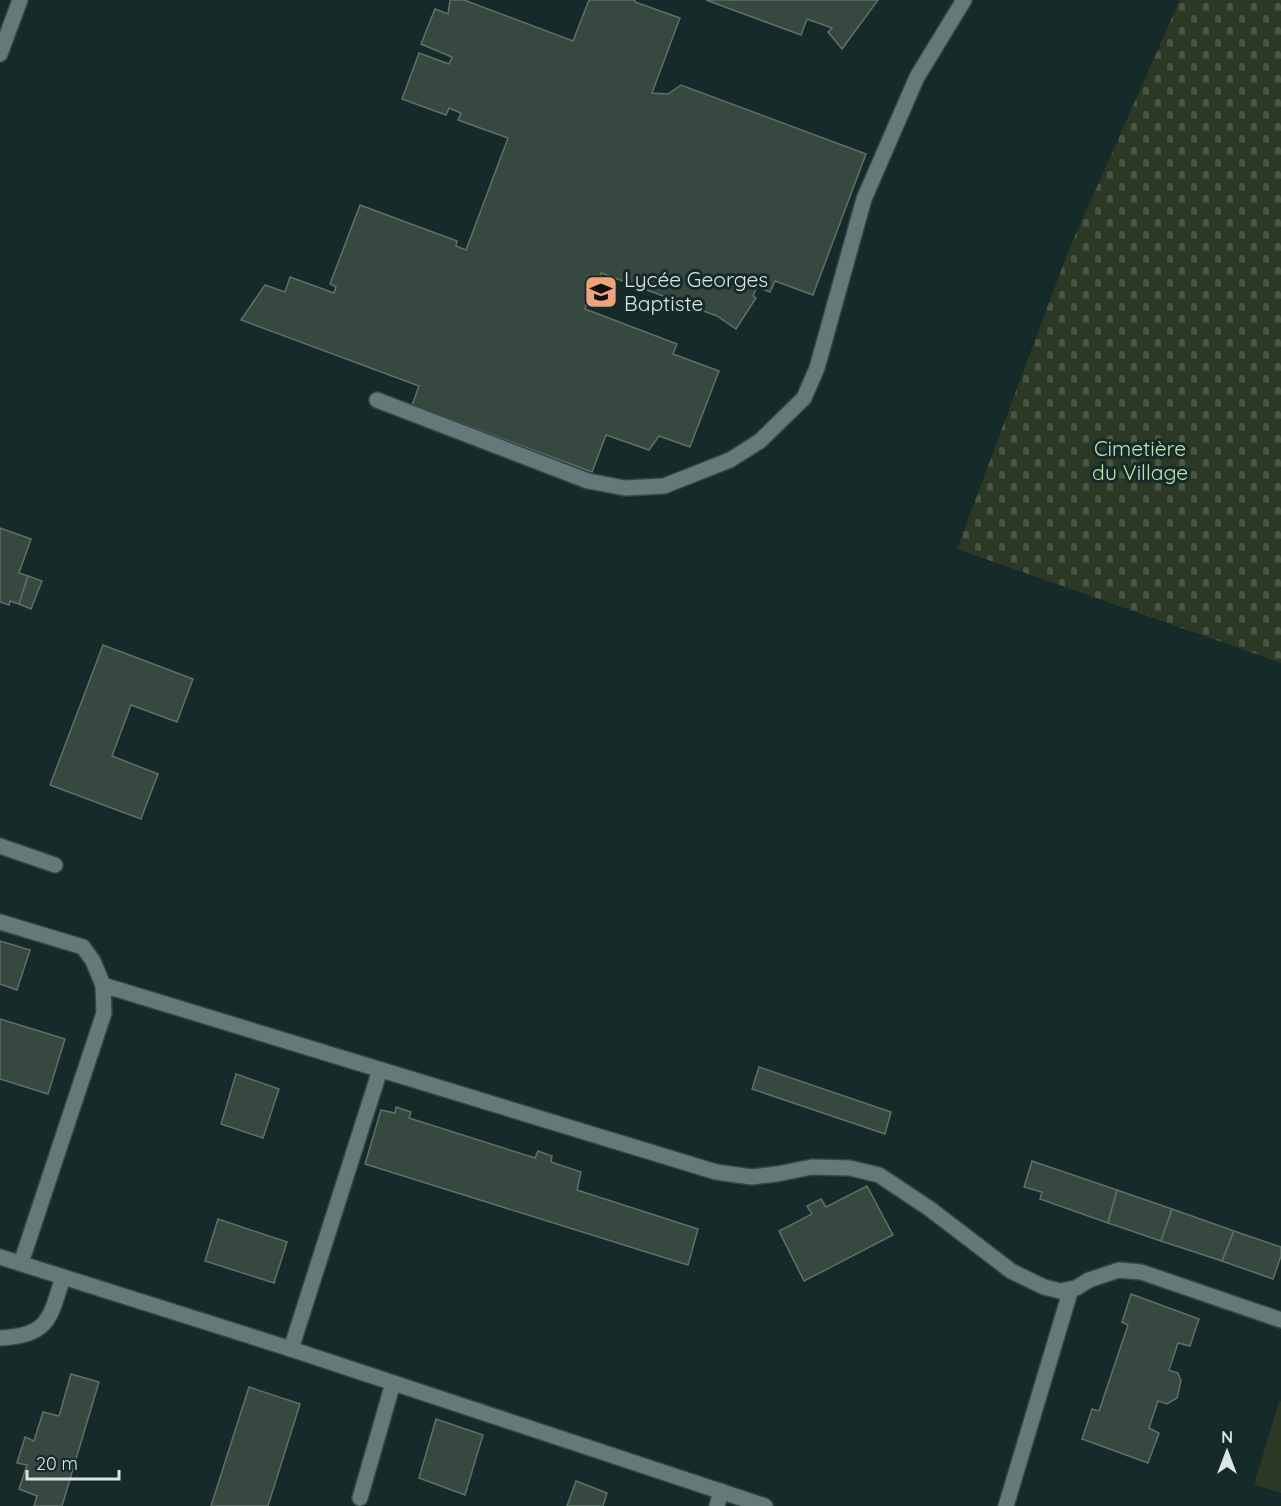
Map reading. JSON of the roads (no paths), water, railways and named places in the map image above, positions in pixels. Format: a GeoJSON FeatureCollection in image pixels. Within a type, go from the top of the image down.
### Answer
{"type":"FeatureCollection","features":[{"type":"Feature","properties":{"kind":"street"},"geometry":{"type":"LineString","coordinates":[[0,54],[20,0]]}},
{"type":"Feature","properties":{"kind":"street"},"geometry":{"type":"LineString","coordinates":[[377,400],[578,477],[625,488],[664,486],[730,460],[760,441],[804,398],[817,368],[864,199],[917,77],[964,0]]}},
{"type":"Feature","properties":{"kind":"street"},"geometry":{"type":"LineString","coordinates":[[0,846],[55,865]]}},
{"type":"Feature","properties":{"kind":"street"},"geometry":{"type":"LineString","coordinates":[[0,922],[83,948],[93,961],[103,985],[104,1013],[21,1263]]}},
{"type":"Feature","properties":{"kind":"street"},"geometry":{"type":"LineString","coordinates":[[103,985],[716,1172],[753,1176],[812,1167],[850,1168],[879,1175],[930,1209],[1011,1271],[1044,1287],[1060,1291],[1071,1289],[1119,1270],[1141,1272],[1281,1320]]}},
{"type":"Feature","properties":{"kind":"street"},"geometry":{"type":"LineString","coordinates":[[291,1349],[380,1070]]}},
{"type":"Feature","properties":{"kind":"street"},"geometry":{"type":"LineString","coordinates":[[0,1257],[393,1383],[719,1499],[765,1506]]}},
{"type":"Feature","properties":{"kind":"street"},"geometry":{"type":"LineString","coordinates":[[0,1338],[17,1337],[38,1330],[51,1316],[63,1277]]}},
{"type":"Feature","properties":{"kind":"street"},"geometry":{"type":"LineString","coordinates":[[1006,1506],[1071,1289]]}},
{"type":"Feature","properties":{"kind":"street"},"geometry":{"type":"LineString","coordinates":[[360,1498],[393,1383]]}},
{"type":"Feature","properties":{"kind":"place","name":"Lycée Georges Baptiste"},"geometry":{"type":"Point","coordinates":[601,292]}},
{"type":"Feature","properties":{"kind":"park label","name":"Cimetière du Village"},"geometry":{"type":"Point","coordinates":[1140,461]}}]}
